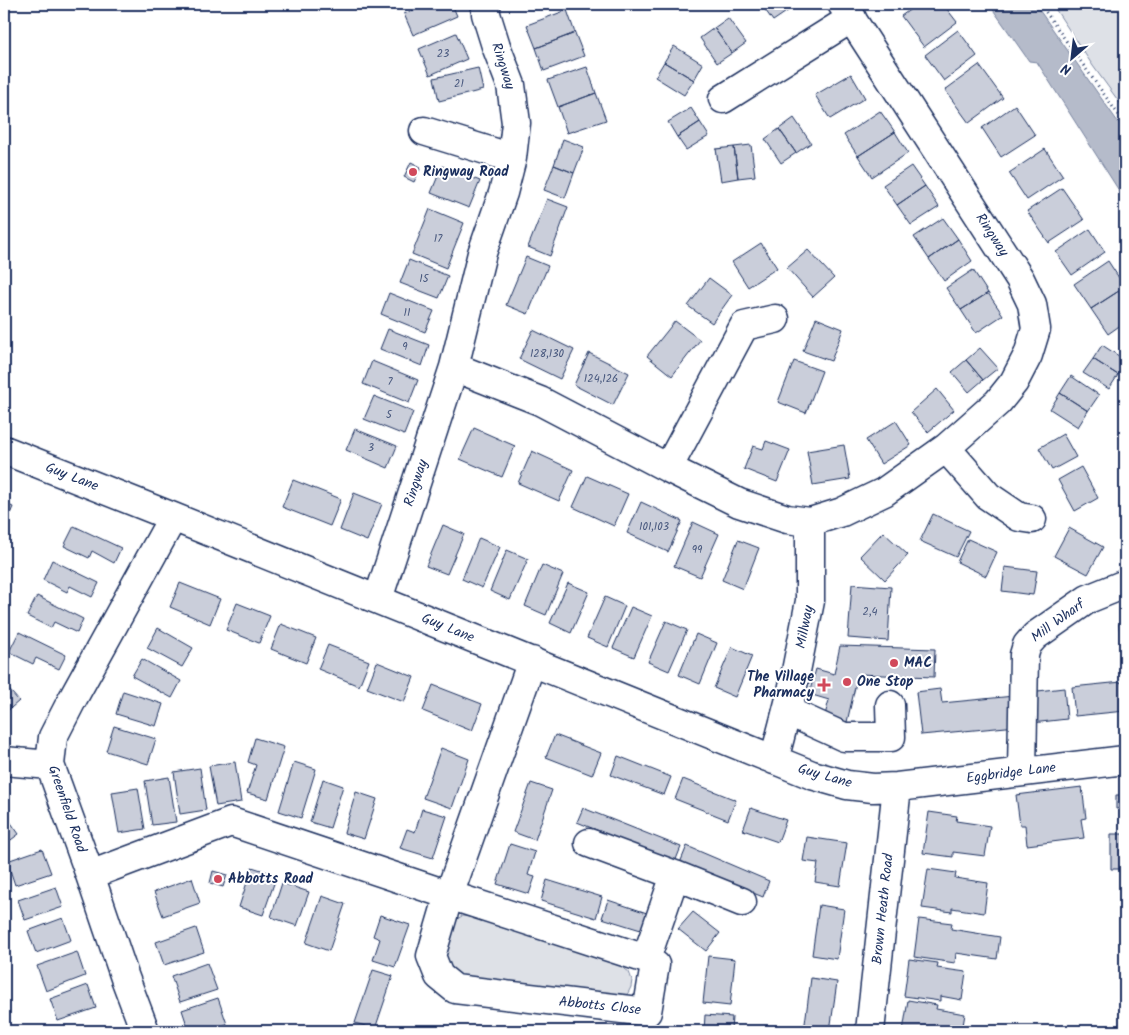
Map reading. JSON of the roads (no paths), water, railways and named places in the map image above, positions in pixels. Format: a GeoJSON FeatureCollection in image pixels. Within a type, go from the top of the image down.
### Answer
{"type":"FeatureCollection","features":[{"type":"Feature","properties":{"kind":"street","name":"Ringway"},"geometry":{"type":"LineString","coordinates":[[378,599],[454,367],[482,253],[504,193],[512,158],[516,123],[511,85],[486,14],[486,4]]}},
{"type":"Feature","properties":{"kind":"street","name":"Ringway"},"geometry":{"type":"LineString","coordinates":[[454,367],[540,401],[738,503],[786,519],[810,522],[842,512],[884,492],[946,448],[998,402],[1014,382],[1028,355],[1036,329],[1032,304],[1020,279],[847,11],[723,99]]}},
{"type":"Feature","properties":{"kind":"street"},"geometry":{"type":"LineString","coordinates":[[424,131],[512,158]]}},
{"type":"Feature","properties":{"kind":"street"},"geometry":{"type":"LineString","coordinates":[[668,468],[744,326],[775,320]]}},
{"type":"Feature","properties":{"kind":"street"},"geometry":{"type":"LineString","coordinates":[[946,448],[988,496],[1019,517],[1032,519]]}},
{"type":"Feature","properties":{"kind":"street","name":"Guy Lane"},"geometry":{"type":"LineString","coordinates":[[4,450],[173,516],[812,775],[847,784],[873,788],[897,787]]}},
{"type":"Feature","properties":{"kind":"street","name":"Greenfield Road"},"geometry":{"type":"LineString","coordinates":[[145,1031],[50,765],[52,737],[173,516]]}},
{"type":"Feature","properties":{"kind":"street","name":"Millway"},"geometry":{"type":"LineString","coordinates":[[774,760],[792,691],[810,601],[810,522]]}},
{"type":"Feature","properties":{"kind":"street","name":"Mill Wharf"},"geometry":{"type":"LineString","coordinates":[[1022,772],[1024,654],[1027,645],[1035,636],[1088,599],[1125,584]]}},
{"type":"Feature","properties":{"kind":"street"},"geometry":{"type":"LineString","coordinates":[[448,895],[532,661]]}},
{"type":"Feature","properties":{"kind":"street"},"geometry":{"type":"LineString","coordinates":[[787,711],[844,737],[892,737],[890,705]]}},
{"type":"Feature","properties":{"kind":"street","name":"Eggbridge Lane"},"geometry":{"type":"LineString","coordinates":[[897,787],[1125,760]]}},
{"type":"Feature","properties":{"kind":"street"},"geometry":{"type":"LineString","coordinates":[[4,761],[50,765]]}},
{"type":"Feature","properties":{"kind":"street","name":"Brown Heath Road"},"geometry":{"type":"LineString","coordinates":[[870,1031],[897,787]]}},
{"type":"Feature","properties":{"kind":"street"},"geometry":{"type":"LineString","coordinates":[[90,875],[231,822],[646,959],[675,875]]}},
{"type":"Feature","properties":{"kind":"street"},"geometry":{"type":"LineString","coordinates":[[589,843],[742,902]]}},
{"type":"Feature","properties":{"kind":"street","name":"Abbotts Close"},"geometry":{"type":"LineString","coordinates":[[448,895],[431,956],[439,976],[454,989],[647,1012],[655,965],[646,959]]}},
{"type":"Feature","properties":{"kind":"water"},"geometry":{"type":"Polygon","coordinates":[[[989,4],[1035,4],[1125,132],[1125,200],[1037,62],[1029,61],[989,4]]]}},
{"type":"Feature","properties":{"kind":"place","name":"Ringway Road"},"geometry":{"type":"Point","coordinates":[413,172]}},
{"type":"Feature","properties":{"kind":"place","name":"MAC"},"geometry":{"type":"Point","coordinates":[894,663]}},
{"type":"Feature","properties":{"kind":"place","name":"One Stop"},"geometry":{"type":"Point","coordinates":[847,682]}},
{"type":"Feature","properties":{"kind":"place","name":"The Village Pharmacy"},"geometry":{"type":"Point","coordinates":[824,685]}},
{"type":"Feature","properties":{"kind":"place","name":"Abbotts Road"},"geometry":{"type":"Point","coordinates":[218,879]}}]}
